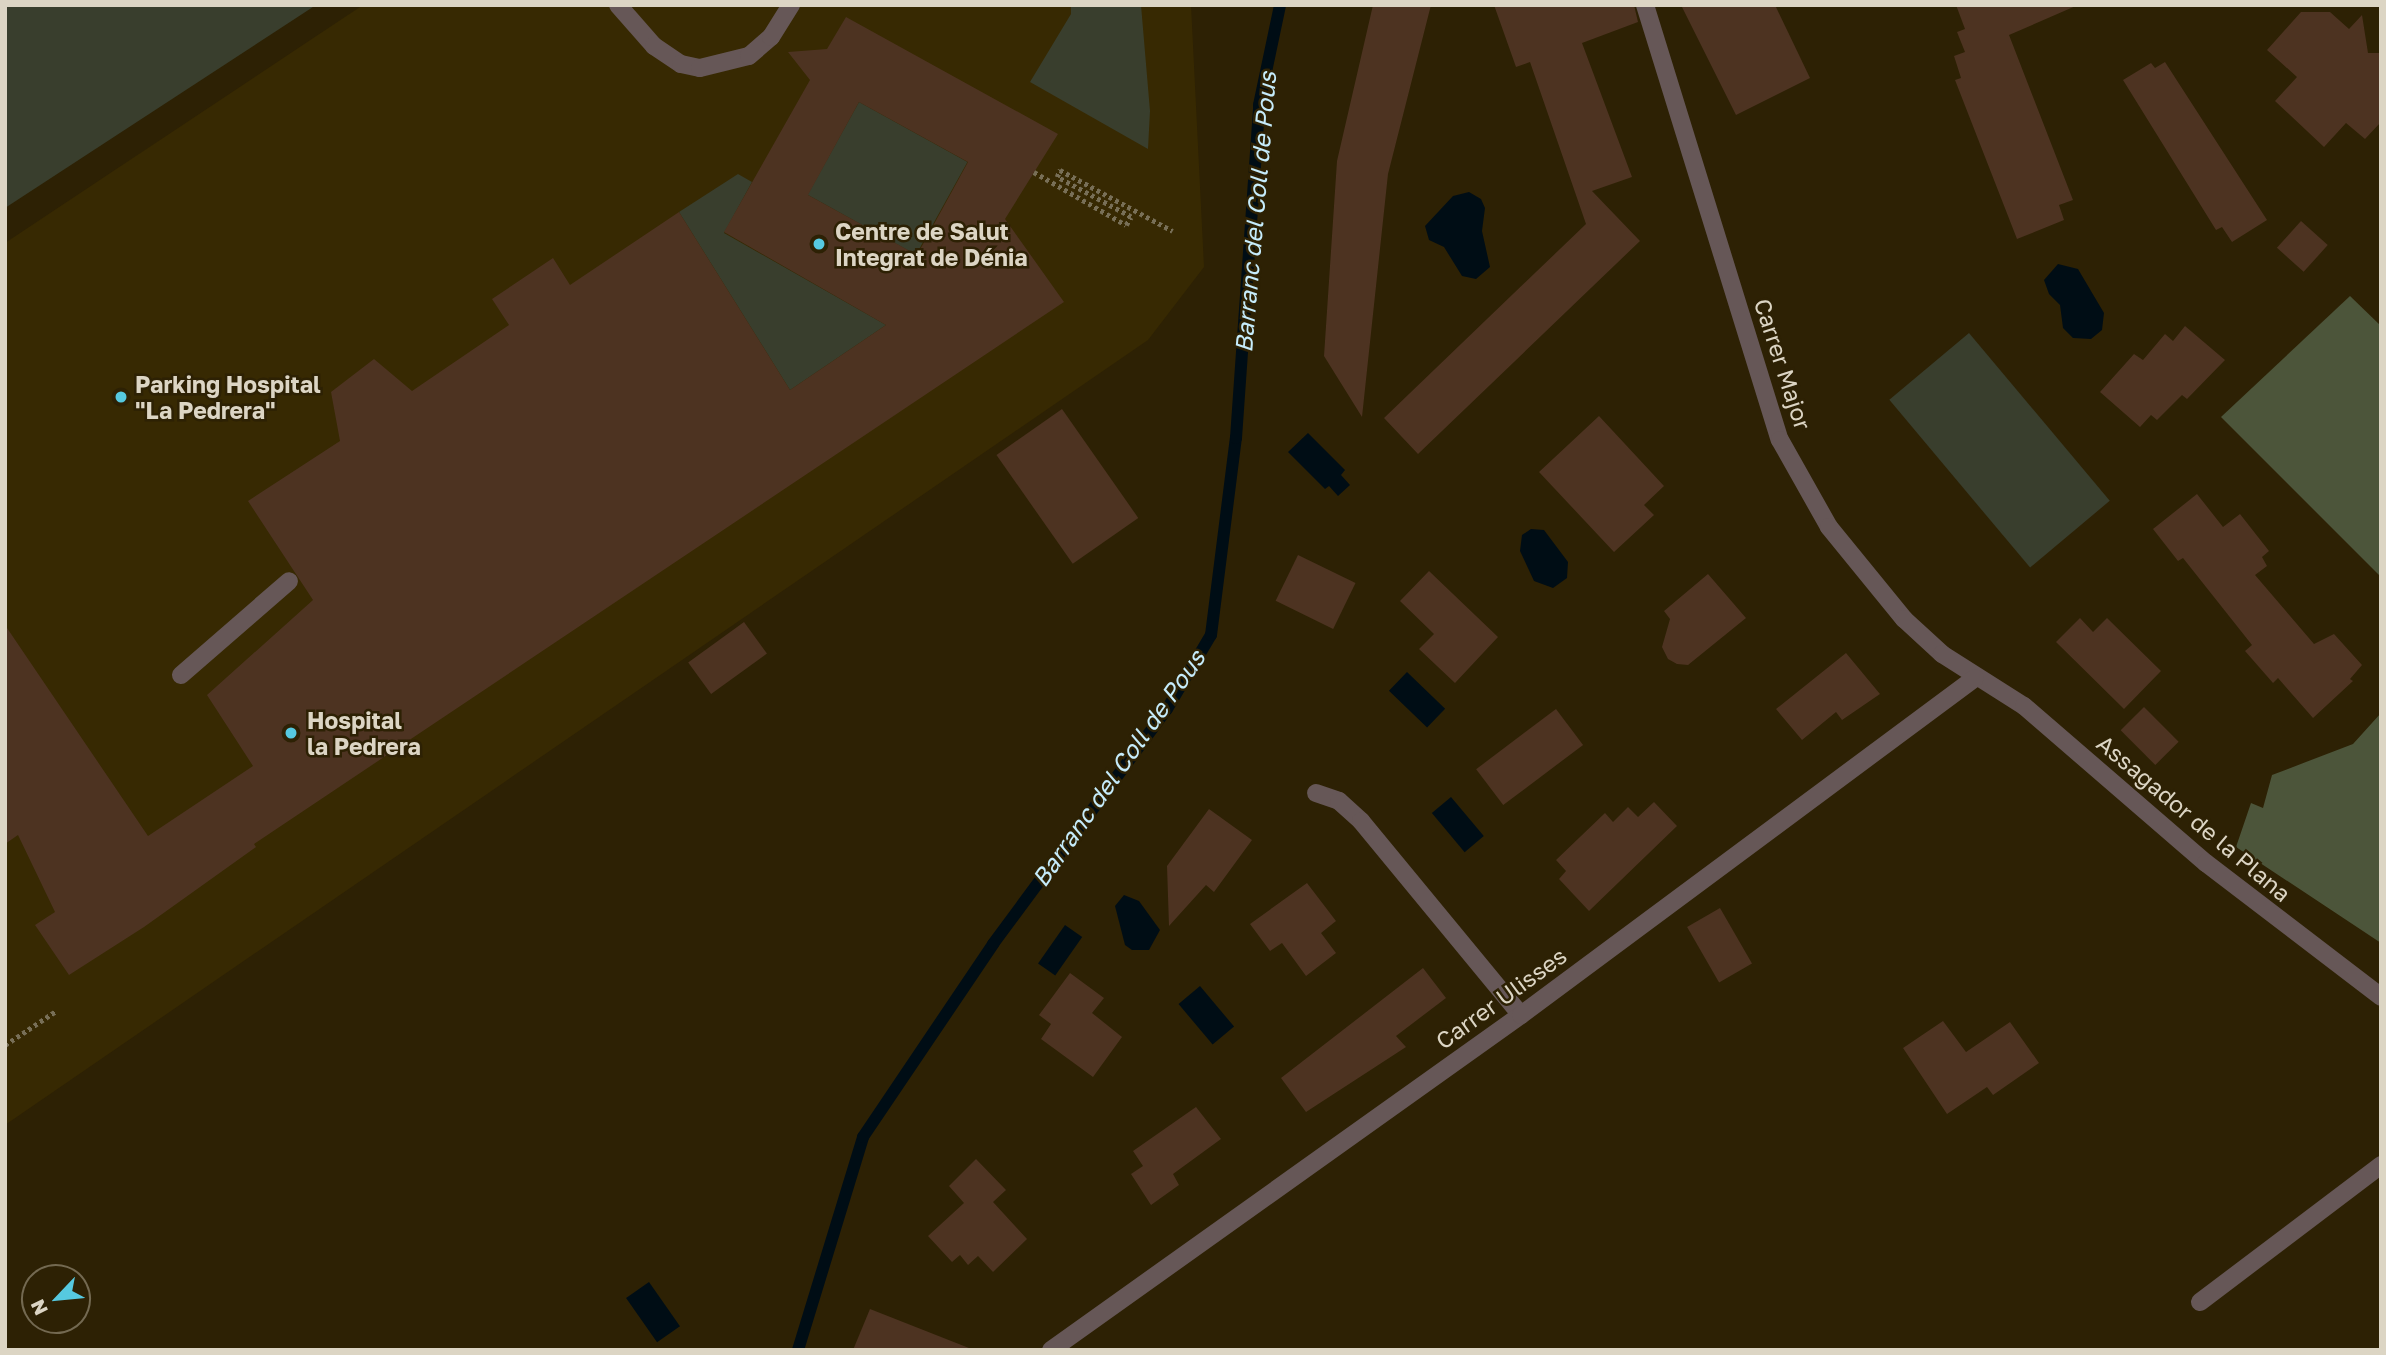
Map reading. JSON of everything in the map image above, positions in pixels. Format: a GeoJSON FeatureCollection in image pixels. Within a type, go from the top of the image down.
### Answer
{"type":"FeatureCollection","features":[{"type":"Feature","properties":{"kind":"street"},"geometry":{"type":"LineString","coordinates":[[618,5],[654,46],[681,64],[700,68],[749,56],[771,37],[791,5]]}},
{"type":"Feature","properties":{"kind":"street","name":"Carrer Major"},"geometry":{"type":"LineString","coordinates":[[1645,5],[1780,440],[1829,527],[1858,566],[1914,629],[1975,678]]}},
{"type":"Feature","properties":{"kind":"street"},"geometry":{"type":"LineString","coordinates":[[181,675],[289,581]]}},
{"type":"Feature","properties":{"kind":"street","name":"Assagador de la Plana"},"geometry":{"type":"LineString","coordinates":[[1975,678],[2024,706],[2206,863],[2381,997]]}},
{"type":"Feature","properties":{"kind":"street","name":"Carrer Ulisses"},"geometry":{"type":"LineString","coordinates":[[1051,1350],[1521,1015],[1975,678]]}},
{"type":"Feature","properties":{"kind":"street"},"geometry":{"type":"LineString","coordinates":[[1316,793],[1339,801],[1361,821],[1521,1015]]}},
{"type":"Feature","properties":{"kind":"street"},"geometry":{"type":"LineString","coordinates":[[2200,1302],[2381,1165]]}},
{"type":"Feature","properties":{"kind":"path"},"geometry":{"type":"LineString","coordinates":[[1034,172],[1126,225],[1131,218],[1057,177],[1060,170],[1173,231]]}},
{"type":"Feature","properties":{"kind":"path"},"geometry":{"type":"LineString","coordinates":[[5,1045],[56,1011]]}},
{"type":"Feature","properties":{"kind":"shaded area","name":"Hospital la Pedrera"},"geometry":{"type":"Polygon","coordinates":[[[363,5],[1191,5],[1204,267],[1148,340],[5,1125],[5,243],[363,5]]]}},
{"type":"Feature","properties":{"kind":"shaded area"},"geometry":{"type":"Polygon","coordinates":[[[1469,192],[1481,199],[1485,208],[1482,231],[1490,267],[1476,279],[1462,276],[1444,247],[1429,240],[1425,226],[1453,196],[1469,192]]]}},
{"type":"Feature","properties":{"kind":"shaded area"},"geometry":{"type":"Polygon","coordinates":[[[2058,264],[2078,269],[2104,313],[2102,330],[2091,339],[2073,338],[2063,328],[2060,305],[2049,294],[2044,280],[2058,264]]]}},
{"type":"Feature","properties":{"kind":"shaded area"},"geometry":{"type":"Polygon","coordinates":[[[1308,433],[1345,470],[1341,475],[1350,485],[1338,496],[1329,486],[1325,489],[1288,452],[1308,433]]]}},
{"type":"Feature","properties":{"kind":"shaded area"},"geometry":{"type":"Polygon","coordinates":[[[1531,529],[1544,530],[1568,562],[1567,578],[1553,588],[1534,581],[1520,551],[1522,535],[1531,529]]]}},
{"type":"Feature","properties":{"kind":"shaded area"},"geometry":{"type":"Polygon","coordinates":[[[1407,672],[1445,709],[1427,728],[1389,691],[1407,672]]]}},
{"type":"Feature","properties":{"kind":"shaded area"},"geometry":{"type":"Polygon","coordinates":[[[1451,797],[1484,836],[1465,852],[1432,813],[1451,797]]]}},
{"type":"Feature","properties":{"kind":"shaded area"},"geometry":{"type":"Polygon","coordinates":[[[1124,895],[1139,901],[1160,930],[1149,950],[1132,950],[1125,945],[1115,906],[1124,895]]]}},
{"type":"Feature","properties":{"kind":"shaded area"},"geometry":{"type":"Polygon","coordinates":[[[1065,925],[1082,937],[1055,976],[1038,964],[1065,925]]]}},
{"type":"Feature","properties":{"kind":"shaded area"},"geometry":{"type":"Polygon","coordinates":[[[1200,986],[1234,1027],[1213,1045],[1179,1004],[1200,986]]]}},
{"type":"Feature","properties":{"kind":"shaded area"},"geometry":{"type":"Polygon","coordinates":[[[649,1282],[680,1326],[657,1342],[626,1298],[649,1282]]]}},
{"type":"Feature","properties":{"kind":"green space"},"geometry":{"type":"Polygon","coordinates":[[[5,5],[316,5],[5,208],[5,5]]]}},
{"type":"Feature","properties":{"kind":"green space"},"geometry":{"type":"Polygon","coordinates":[[[1071,5],[1141,5],[1150,111],[1148,149],[1030,82],[1071,14],[1071,5]]]}},
{"type":"Feature","properties":{"kind":"green space"},"geometry":{"type":"Polygon","coordinates":[[[859,102],[967,162],[916,255],[808,195],[859,102]]]}},
{"type":"Feature","properties":{"kind":"green space"},"geometry":{"type":"Polygon","coordinates":[[[738,174],[752,182],[724,233],[886,325],[790,390],[679,212],[738,174]]]}},
{"type":"Feature","properties":{"kind":"green space"},"geometry":{"type":"Polygon","coordinates":[[[2350,296],[2381,326],[2381,577],[2221,417],[2350,296]]]}},
{"type":"Feature","properties":{"kind":"green space"},"geometry":{"type":"Polygon","coordinates":[[[1969,333],[2110,501],[2030,568],[1889,400],[1969,333]]]}},
{"type":"Feature","properties":{"kind":"green space"},"geometry":{"type":"Polygon","coordinates":[[[2381,713],[2381,943],[2236,847],[2251,803],[2263,808],[2272,775],[2353,744],[2381,713]]]}},
{"type":"Feature","properties":{"kind":"building"},"geometry":{"type":"Polygon","coordinates":[[[1373,5],[1431,5],[1388,174],[1362,417],[1324,356],[1337,161],[1373,5]]]}},
{"type":"Feature","properties":{"kind":"building"},"geometry":{"type":"Polygon","coordinates":[[[1494,5],[1634,5],[1638,22],[1582,43],[1632,177],[1592,191],[1640,241],[1418,454],[1384,418],[1586,224],[1530,62],[1516,67],[1494,5]]]}},
{"type":"Feature","properties":{"kind":"building"},"geometry":{"type":"Polygon","coordinates":[[[1681,5],[1775,5],[1810,78],[1736,115],[1681,5]]]}},
{"type":"Feature","properties":{"kind":"building"},"geometry":{"type":"Polygon","coordinates":[[[1956,5],[2078,5],[2009,35],[2073,200],[2059,205],[2064,220],[2017,239],[1955,80],[1961,78],[1954,56],[1965,52],[1957,32],[1965,29],[1956,5]]]}},
{"type":"Feature","properties":{"kind":"building"},"geometry":{"type":"Polygon","coordinates":[[[2301,12],[2330,12],[2349,29],[2362,15],[2368,53],[2381,53],[2381,122],[2365,139],[2346,123],[2324,147],[2275,101],[2297,77],[2267,50],[2301,12]]]}},
{"type":"Feature","properties":{"kind":"building"},"geometry":{"type":"Polygon","coordinates":[[[846,17],[1058,134],[1005,219],[1064,302],[254,844],[256,847],[144,927],[69,975],[35,925],[55,912],[18,835],[5,844],[5,625],[148,836],[253,766],[207,695],[313,600],[248,501],[340,441],[331,392],[374,359],[412,391],[509,325],[492,299],[553,258],[570,285],[679,212],[790,390],[886,325],[724,232],[810,80],[788,52],[827,49],[846,17]],[[859,102],[808,195],[917,255],[968,162],[859,102]]]}},
{"type":"Feature","properties":{"kind":"building"},"geometry":{"type":"Polygon","coordinates":[[[2165,62],[2267,220],[2232,242],[2222,227],[2216,230],[2123,80],[2151,63],[2155,68],[2165,62]]]}},
{"type":"Feature","properties":{"kind":"building"},"geometry":{"type":"Polygon","coordinates":[[[2301,221],[2328,245],[2304,272],[2277,248],[2301,221]]]}},
{"type":"Feature","properties":{"kind":"building"},"geometry":{"type":"Polygon","coordinates":[[[2185,326],[2225,360],[2187,399],[2182,395],[2157,420],[2151,415],[2140,427],[2100,392],[2134,354],[2143,360],[2165,334],[2173,341],[2185,326]]]}},
{"type":"Feature","properties":{"kind":"building"},"geometry":{"type":"Polygon","coordinates":[[[1062,409],[1138,518],[1073,564],[996,455],[1062,409]]]}},
{"type":"Feature","properties":{"kind":"building"},"geometry":{"type":"Polygon","coordinates":[[[1599,416],[1664,486],[1644,505],[1654,515],[1614,552],[1539,472],[1599,416]]]}},
{"type":"Feature","properties":{"kind":"building"},"geometry":{"type":"Polygon","coordinates":[[[2197,494],[2223,527],[2240,514],[2269,551],[2262,557],[2267,566],[2255,575],[2314,644],[2334,634],[2362,665],[2350,679],[2353,681],[2313,718],[2278,678],[2273,683],[2245,651],[2252,645],[2183,558],[2178,561],[2153,529],[2197,494]]]}},
{"type":"Feature","properties":{"kind":"building"},"geometry":{"type":"Polygon","coordinates":[[[1298,555],[1356,583],[1333,629],[1276,601],[1298,555]]]}},
{"type":"Feature","properties":{"kind":"building"},"geometry":{"type":"Polygon","coordinates":[[[1429,571],[1498,637],[1455,683],[1419,649],[1434,634],[1400,601],[1429,571]]]}},
{"type":"Feature","properties":{"kind":"building"},"geometry":{"type":"Polygon","coordinates":[[[1708,574],[1746,618],[1688,665],[1677,664],[1668,659],[1662,647],[1670,619],[1664,611],[1708,574]]]}},
{"type":"Feature","properties":{"kind":"building"},"geometry":{"type":"Polygon","coordinates":[[[2080,618],[2093,632],[2107,618],[2161,671],[2124,709],[2056,642],[2080,618]]]}},
{"type":"Feature","properties":{"kind":"building"},"geometry":{"type":"Polygon","coordinates":[[[744,622],[767,654],[711,694],[688,663],[744,622]]]}},
{"type":"Feature","properties":{"kind":"building"},"geometry":{"type":"Polygon","coordinates":[[[1846,653],[1880,694],[1842,720],[1836,712],[1802,740],[1776,709],[1846,653]]]}},
{"type":"Feature","properties":{"kind":"building"},"geometry":{"type":"Polygon","coordinates":[[[2144,707],[2179,742],[2155,765],[2121,730],[2144,707]]]}},
{"type":"Feature","properties":{"kind":"building"},"geometry":{"type":"Polygon","coordinates":[[[1556,709],[1583,745],[1503,805],[1476,769],[1556,709]]]}},
{"type":"Feature","properties":{"kind":"building"},"geometry":{"type":"Polygon","coordinates":[[[1654,802],[1677,826],[1589,911],[1559,879],[1566,871],[1556,860],[1605,813],[1613,822],[1628,807],[1638,817],[1654,802]]]}},
{"type":"Feature","properties":{"kind":"building"},"geometry":{"type":"Polygon","coordinates":[[[1209,809],[1252,840],[1214,892],[1206,885],[1169,926],[1167,866],[1209,809]]]}},
{"type":"Feature","properties":{"kind":"building"},"geometry":{"type":"Polygon","coordinates":[[[1307,883],[1336,921],[1321,933],[1336,953],[1306,976],[1282,943],[1270,951],[1250,924],[1307,883]]]}},
{"type":"Feature","properties":{"kind":"building"},"geometry":{"type":"Polygon","coordinates":[[[1720,908],[1752,963],[1719,982],[1687,927],[1720,908]]]}},
{"type":"Feature","properties":{"kind":"building"},"geometry":{"type":"Polygon","coordinates":[[[1423,968],[1446,998],[1396,1036],[1406,1047],[1306,1112],[1281,1078],[1423,968]]]}},
{"type":"Feature","properties":{"kind":"building"},"geometry":{"type":"Polygon","coordinates":[[[1070,973],[1104,998],[1092,1013],[1122,1037],[1093,1077],[1041,1039],[1051,1024],[1039,1015],[1070,973]]]}},
{"type":"Feature","properties":{"kind":"building"},"geometry":{"type":"Polygon","coordinates":[[[1943,1021],[1966,1052],[2010,1022],[2039,1063],[1993,1095],[1987,1087],[1947,1114],[1903,1048],[1943,1021]]]}},
{"type":"Feature","properties":{"kind":"building"},"geometry":{"type":"Polygon","coordinates":[[[1196,1107],[1221,1139],[1173,1174],[1179,1185],[1151,1205],[1131,1174],[1143,1166],[1133,1151],[1196,1107]]]}},
{"type":"Feature","properties":{"kind":"building"},"geometry":{"type":"Polygon","coordinates":[[[976,1159],[1006,1190],[993,1202],[1027,1239],[993,1272],[978,1256],[968,1265],[960,1255],[952,1262],[928,1236],[964,1203],[949,1186],[976,1159]]]}},
{"type":"Feature","properties":{"kind":"building"},"geometry":{"type":"Polygon","coordinates":[[[870,1309],[969,1348],[853,1350],[870,1309]]]}},
{"type":"Feature","properties":{"kind":"waterway","name":"Barranc del Coll de Pous"},"geometry":{"type":"LineString","coordinates":[[798,1350],[863,1137],[993,944],[1167,709],[1211,635],[1236,438],[1259,105],[1280,5]]}},
{"type":"Feature","properties":{"kind":"place","name":"Centre de Salut Integrat de Dénia"},"geometry":{"type":"Point","coordinates":[819,244]}},
{"type":"Feature","properties":{"kind":"place","name":"Parking Hospital \"La Pedrera\""},"geometry":{"type":"Point","coordinates":[121,397]}},
{"type":"Feature","properties":{"kind":"place","name":"Hospital la Pedrera"},"geometry":{"type":"Point","coordinates":[291,733]}}]}
